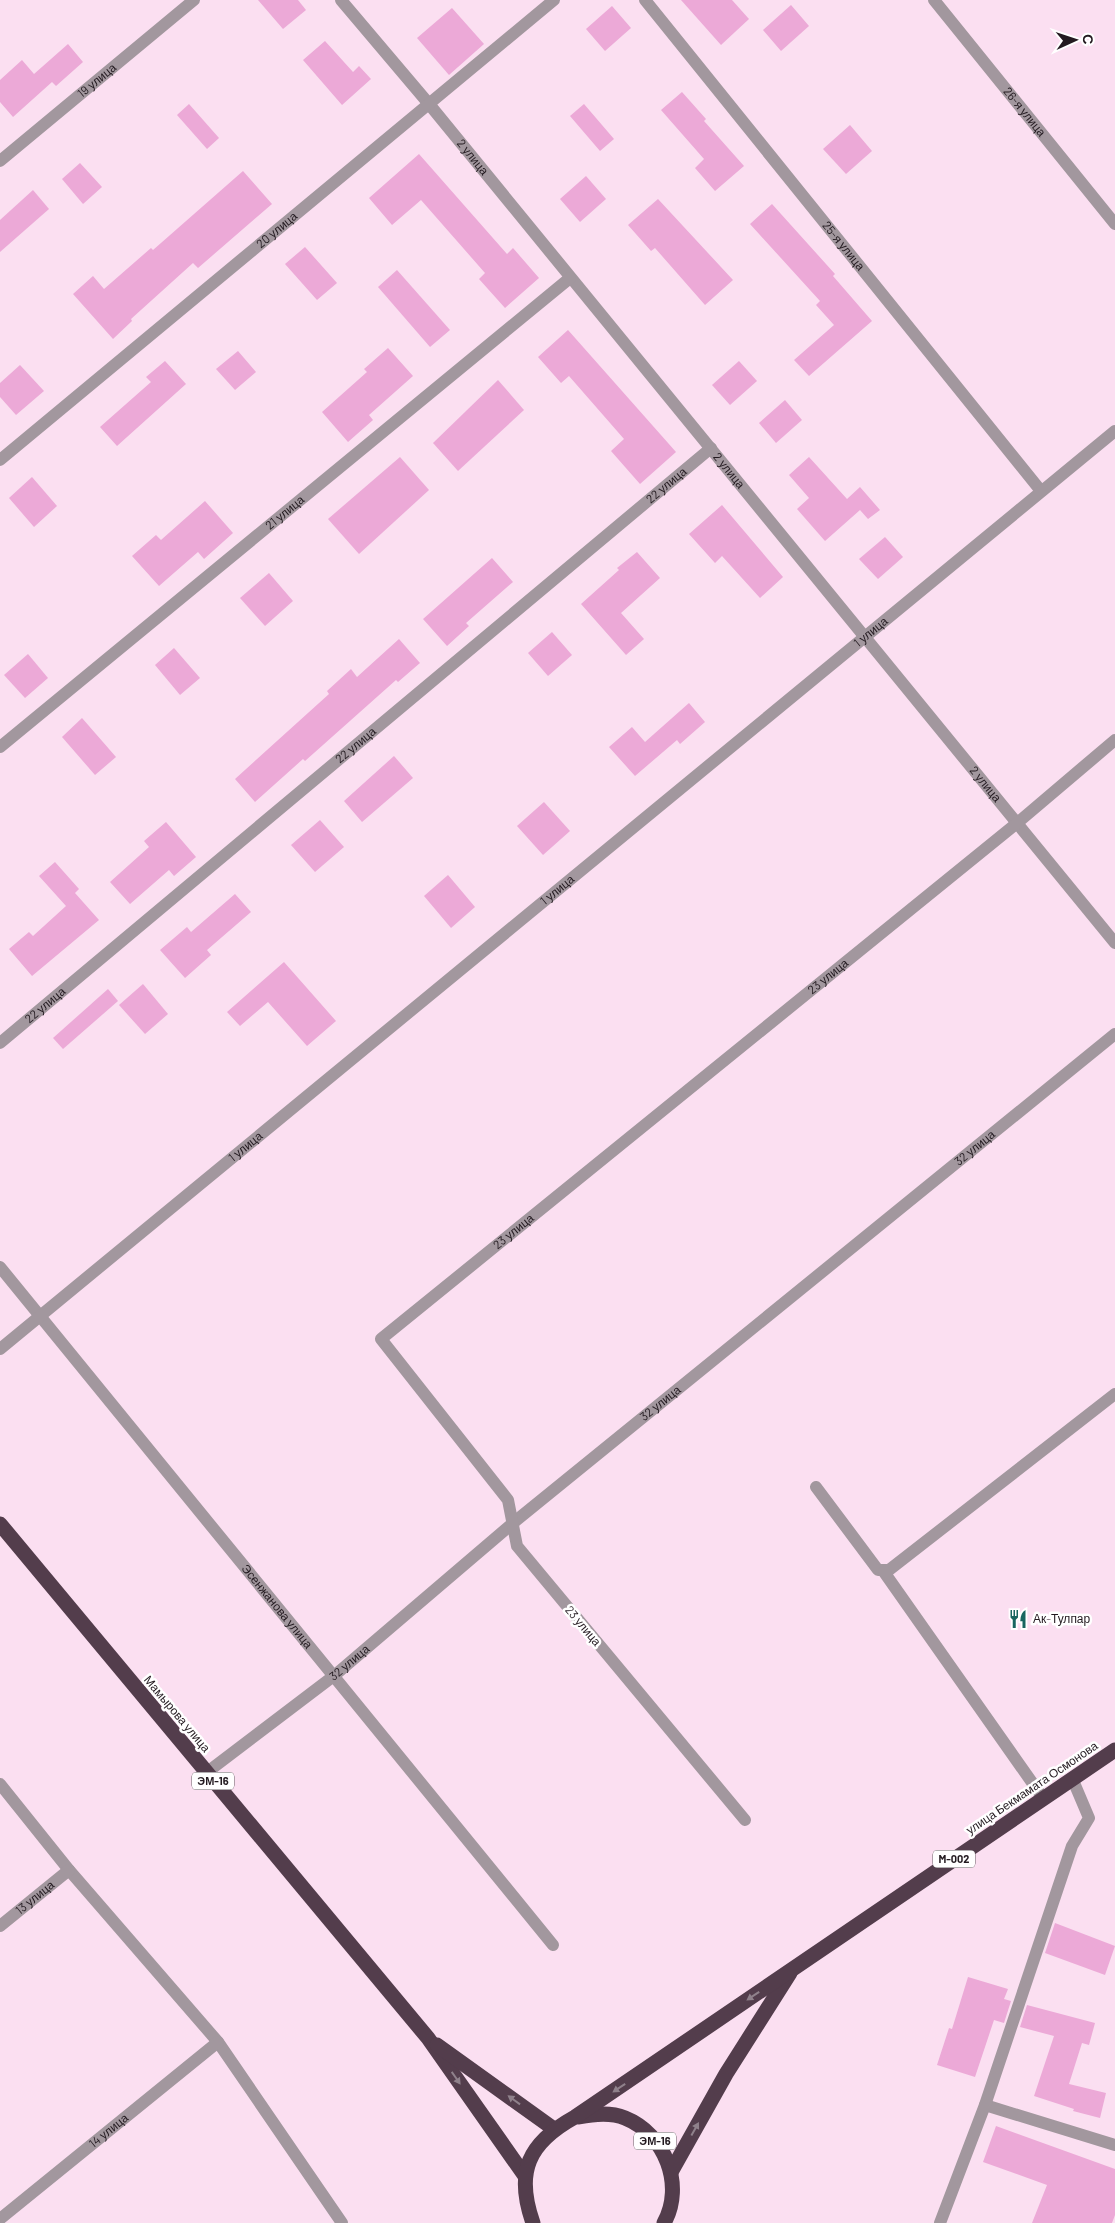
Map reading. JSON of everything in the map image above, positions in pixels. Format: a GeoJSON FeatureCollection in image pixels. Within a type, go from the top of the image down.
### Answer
{"type":"FeatureCollection","features":[{"type":"Feature","properties":{"kind":"highway","name":"Мамырова улица"},"geometry":{"type":"LineString","coordinates":[[0,1524],[428,2038]]}},
{"type":"Feature","properties":{"kind":"highway","name":"улица Бекмамата Осмонова"},"geometry":{"type":"LineString","coordinates":[[793,1968],[1115,1750]]}},
{"type":"Feature","properties":{"kind":"highway","name":"M-002"},"geometry":{"type":"LineString","coordinates":[[575,2117],[793,1968]]}},
{"type":"Feature","properties":{"kind":"highway","name":"M-002"},"geometry":{"type":"LineString","coordinates":[[672,2172],[726,2074],[793,1968]]}},
{"type":"Feature","properties":{"kind":"highway","name":"ЭМ-16"},"geometry":{"type":"LineString","coordinates":[[428,2038],[554,2129]]}},
{"type":"Feature","properties":{"kind":"highway","name":"ЭМ-16"},"geometry":{"type":"LineString","coordinates":[[428,2038],[525,2176]]}},
{"type":"Feature","properties":{"kind":"highway","name":"ЭМ-16"},"geometry":{"type":"LineString","coordinates":[[534,2223],[526,2201],[525,2176],[531,2158],[540,2142],[554,2129],[575,2117],[600,2114],[624,2118],[639,2126],[646,2130],[662,2149],[672,2172],[673,2193],[669,2214],[664,2223]]}},
{"type":"Feature","properties":{"kind":"street","name":"19 улица"},"geometry":{"type":"LineString","coordinates":[[0,161],[194,0]]}},
{"type":"Feature","properties":{"kind":"street","name":"2 улица"},"geometry":{"type":"LineString","coordinates":[[341,0],[429,104],[1115,943]]}},
{"type":"Feature","properties":{"kind":"street","name":"20 улица"},"geometry":{"type":"LineString","coordinates":[[0,460],[554,0]]}},
{"type":"Feature","properties":{"kind":"street","name":"25-я улица"},"geometry":{"type":"LineString","coordinates":[[645,0],[1042,491]]}},
{"type":"Feature","properties":{"kind":"street","name":"26-я улица"},"geometry":{"type":"LineString","coordinates":[[934,0],[1115,224]]}},
{"type":"Feature","properties":{"kind":"street","name":"21 улица"},"geometry":{"type":"LineString","coordinates":[[0,747],[570,278]]}},
{"type":"Feature","properties":{"kind":"street","name":"1 улица"},"geometry":{"type":"LineString","coordinates":[[0,1349],[1115,431]]}},
{"type":"Feature","properties":{"kind":"street","name":"22 улица"},"geometry":{"type":"LineString","coordinates":[[0,1043],[711,448]]}},
{"type":"Feature","properties":{"kind":"street","name":"23 улица"},"geometry":{"type":"LineString","coordinates":[[745,1820],[517,1546],[508,1500],[381,1339],[1016,824],[1115,740]]}},
{"type":"Feature","properties":{"kind":"street","name":"32 улица"},"geometry":{"type":"LineString","coordinates":[[206,1773],[335,1675],[513,1523],[1115,1034]]}},
{"type":"Feature","properties":{"kind":"street","name":"Эсенжанова улица"},"geometry":{"type":"LineString","coordinates":[[0,1267],[335,1675],[553,1945]]}},
{"type":"Feature","properties":{"kind":"street"},"geometry":{"type":"LineString","coordinates":[[884,1572],[897,1564],[1115,1394]]}},
{"type":"Feature","properties":{"kind":"street"},"geometry":{"type":"LineString","coordinates":[[816,1487],[878,1570],[884,1572],[1043,1798]]}},
{"type":"Feature","properties":{"kind":"street"},"geometry":{"type":"LineString","coordinates":[[940,2223],[985,2105],[1072,1846],[1089,1818],[1072,1778]]}},
{"type":"Feature","properties":{"kind":"street"},"geometry":{"type":"LineString","coordinates":[[0,1784],[69,1870],[218,2042],[340,2222]]}},
{"type":"Feature","properties":{"kind":"street","name":"13 улица"},"geometry":{"type":"LineString","coordinates":[[0,1926],[69,1870]]}},
{"type":"Feature","properties":{"kind":"street","name":"14 улица"},"geometry":{"type":"LineString","coordinates":[[0,2219],[218,2042]]}},
{"type":"Feature","properties":{"kind":"street"},"geometry":{"type":"LineString","coordinates":[[985,2105],[1115,2145]]}},
{"type":"Feature","properties":{"kind":"building"},"geometry":{"type":"Polygon","coordinates":[[[258,0],[298,0],[306,10],[283,29],[258,0]]]}},
{"type":"Feature","properties":{"kind":"building"},"geometry":{"type":"Polygon","coordinates":[[[681,0],[732,0],[749,19],[721,45],[681,0]]]}},
{"type":"Feature","properties":{"kind":"building"},"geometry":{"type":"Polygon","coordinates":[[[791,5],[809,26],[781,51],[763,30],[791,5]]]}},
{"type":"Feature","properties":{"kind":"building"},"geometry":{"type":"Polygon","coordinates":[[[612,6],[631,28],[605,51],[586,29],[612,6]]]}},
{"type":"Feature","properties":{"kind":"building"},"geometry":{"type":"Polygon","coordinates":[[[452,8],[484,44],[449,75],[417,38],[452,8]]]}},
{"type":"Feature","properties":{"kind":"building"},"geometry":{"type":"Polygon","coordinates":[[[325,41],[353,72],[359,66],[371,79],[342,105],[303,60],[325,41]]]}},
{"type":"Feature","properties":{"kind":"building"},"geometry":{"type":"Polygon","coordinates":[[[68,44],[83,62],[56,86],[52,82],[13,117],[0,102],[0,80],[22,60],[34,74],[68,44]]]}},
{"type":"Feature","properties":{"kind":"building"},"geometry":{"type":"Polygon","coordinates":[[[682,92],[706,119],[704,121],[744,166],[715,191],[695,168],[704,159],[661,110],[682,92]]]}},
{"type":"Feature","properties":{"kind":"building"},"geometry":{"type":"Polygon","coordinates":[[[189,104],[219,138],[207,149],[177,115],[189,104]]]}},
{"type":"Feature","properties":{"kind":"building"},"geometry":{"type":"Polygon","coordinates":[[[584,104],[614,139],[600,151],[570,116],[584,104]]]}},
{"type":"Feature","properties":{"kind":"building"},"geometry":{"type":"Polygon","coordinates":[[[850,125],[872,151],[846,174],[823,149],[850,125]]]}},
{"type":"Feature","properties":{"kind":"building"},"geometry":{"type":"Polygon","coordinates":[[[419,154],[507,254],[513,248],[539,278],[505,308],[479,279],[485,273],[421,200],[392,225],[369,198],[419,154]]]}},
{"type":"Feature","properties":{"kind":"building"},"geometry":{"type":"Polygon","coordinates":[[[80,163],[102,187],[83,204],[62,179],[80,163]]]}},
{"type":"Feature","properties":{"kind":"building"},"geometry":{"type":"Polygon","coordinates":[[[243,171],[272,204],[198,268],[193,263],[131,319],[132,321],[113,339],[73,294],[93,276],[104,289],[151,248],[153,250],[243,171]]]}},
{"type":"Feature","properties":{"kind":"building"},"geometry":{"type":"Polygon","coordinates":[[[586,176],[606,199],[580,222],[560,199],[586,176]]]}},
{"type":"Feature","properties":{"kind":"building"},"geometry":{"type":"Polygon","coordinates":[[[33,190],[49,209],[0,252],[0,220],[33,190]]]}},
{"type":"Feature","properties":{"kind":"building"},"geometry":{"type":"Polygon","coordinates":[[[658,199],[733,280],[705,305],[655,248],[651,251],[628,225],[658,199]]]}},
{"type":"Feature","properties":{"kind":"building"},"geometry":{"type":"Polygon","coordinates":[[[772,204],[835,274],[833,276],[872,321],[809,376],[794,360],[834,325],[816,305],[820,301],[750,224],[772,204]]]}},
{"type":"Feature","properties":{"kind":"building"},"geometry":{"type":"Polygon","coordinates":[[[305,247],[337,283],[317,300],[285,264],[305,247]]]}},
{"type":"Feature","properties":{"kind":"building"},"geometry":{"type":"Polygon","coordinates":[[[397,270],[450,330],[430,347],[378,287],[397,270]]]}},
{"type":"Feature","properties":{"kind":"building"},"geometry":{"type":"Polygon","coordinates":[[[568,330],[676,452],[640,484],[611,451],[624,439],[569,376],[561,383],[538,357],[568,330]]]}},
{"type":"Feature","properties":{"kind":"building"},"geometry":{"type":"Polygon","coordinates":[[[388,348],[413,376],[369,415],[373,420],[348,442],[322,412],[367,372],[364,369],[388,348]]]}},
{"type":"Feature","properties":{"kind":"building"},"geometry":{"type":"Polygon","coordinates":[[[238,351],[256,372],[235,390],[216,369],[238,351]]]}},
{"type":"Feature","properties":{"kind":"building"},"geometry":{"type":"Polygon","coordinates":[[[165,361],[186,384],[117,446],[100,427],[151,382],[146,377],[165,361]]]}},
{"type":"Feature","properties":{"kind":"building"},"geometry":{"type":"Polygon","coordinates":[[[739,361],[757,381],[730,405],[712,385],[739,361]]]}},
{"type":"Feature","properties":{"kind":"building"},"geometry":{"type":"Polygon","coordinates":[[[20,365],[44,391],[16,415],[0,397],[0,383],[20,365]]]}},
{"type":"Feature","properties":{"kind":"building"},"geometry":{"type":"Polygon","coordinates":[[[498,380],[524,410],[458,471],[433,443],[498,380]]]}},
{"type":"Feature","properties":{"kind":"building"},"geometry":{"type":"Polygon","coordinates":[[[785,400],[802,420],[776,443],[759,423],[785,400]]]}},
{"type":"Feature","properties":{"kind":"building"},"geometry":{"type":"Polygon","coordinates":[[[400,457],[429,490],[359,554],[328,519],[400,457]]]}},
{"type":"Feature","properties":{"kind":"building"},"geometry":{"type":"Polygon","coordinates":[[[809,457],[847,499],[860,487],[880,510],[868,519],[860,510],[825,541],[797,509],[809,498],[789,475],[809,457]]]}},
{"type":"Feature","properties":{"kind":"building"},"geometry":{"type":"Polygon","coordinates":[[[32,477],[57,506],[34,527],[9,498],[32,477]]]}},
{"type":"Feature","properties":{"kind":"building"},"geometry":{"type":"Polygon","coordinates":[[[205,501],[233,533],[204,559],[198,552],[159,586],[132,556],[156,535],[161,540],[205,501]]]}},
{"type":"Feature","properties":{"kind":"building"},"geometry":{"type":"Polygon","coordinates":[[[722,505],[783,577],[760,598],[722,556],[715,563],[689,534],[722,505]]]}},
{"type":"Feature","properties":{"kind":"building"},"geometry":{"type":"Polygon","coordinates":[[[885,537],[903,557],[878,579],[859,559],[885,537]]]}},
{"type":"Feature","properties":{"kind":"building"},"geometry":{"type":"Polygon","coordinates":[[[637,552],[660,578],[621,613],[644,639],[626,655],[581,604],[619,570],[617,568],[637,552]]]}},
{"type":"Feature","properties":{"kind":"building"},"geometry":{"type":"Polygon","coordinates":[[[492,558],[513,582],[466,623],[469,626],[447,646],[423,619],[492,558]]]}},
{"type":"Feature","properties":{"kind":"building"},"geometry":{"type":"Polygon","coordinates":[[[269,573],[293,601],[265,626],[240,598],[269,573]]]}},
{"type":"Feature","properties":{"kind":"building"},"geometry":{"type":"Polygon","coordinates":[[[552,632],[572,655],[548,676],[528,653],[552,632]]]}},
{"type":"Feature","properties":{"kind":"building"},"geometry":{"type":"Polygon","coordinates":[[[399,639],[420,663],[398,682],[396,680],[305,761],[303,759],[255,802],[235,779],[329,694],[327,691],[351,669],[357,677],[399,639]]]}},
{"type":"Feature","properties":{"kind":"building"},"geometry":{"type":"Polygon","coordinates":[[[174,648],[200,678],[180,695],[155,665],[174,648]]]}},
{"type":"Feature","properties":{"kind":"building"},"geometry":{"type":"Polygon","coordinates":[[[28,654],[48,678],[25,698],[4,675],[28,654]]]}},
{"type":"Feature","properties":{"kind":"building"},"geometry":{"type":"Polygon","coordinates":[[[689,703],[705,722],[680,744],[677,740],[635,776],[609,747],[632,727],[645,742],[689,703]]]}},
{"type":"Feature","properties":{"kind":"building"},"geometry":{"type":"Polygon","coordinates":[[[82,718],[116,757],[95,775],[62,737],[82,718]]]}},
{"type":"Feature","properties":{"kind":"building"},"geometry":{"type":"Polygon","coordinates":[[[394,756],[413,778],[362,822],[344,801],[394,756]]]}},
{"type":"Feature","properties":{"kind":"building"},"geometry":{"type":"Polygon","coordinates":[[[544,802],[570,831],[543,855],[517,826],[544,802]]]}},
{"type":"Feature","properties":{"kind":"building"},"geometry":{"type":"Polygon","coordinates":[[[320,820],[344,847],[315,872],[291,845],[320,820]]]}},
{"type":"Feature","properties":{"kind":"building"},"geometry":{"type":"Polygon","coordinates":[[[166,822],[196,857],[174,876],[169,870],[130,904],[110,882],[149,847],[144,841],[166,822]]]}},
{"type":"Feature","properties":{"kind":"building"},"geometry":{"type":"Polygon","coordinates":[[[55,862],[79,889],[75,893],[99,920],[32,976],[9,949],[29,932],[33,936],[66,906],[39,876],[55,862]]]}},
{"type":"Feature","properties":{"kind":"building"},"geometry":{"type":"Polygon","coordinates":[[[448,875],[475,907],[451,928],[424,896],[448,875]]]}},
{"type":"Feature","properties":{"kind":"building"},"geometry":{"type":"Polygon","coordinates":[[[235,894],[251,912],[207,950],[211,955],[185,978],[160,950],[187,927],[191,932],[235,894]]]}},
{"type":"Feature","properties":{"kind":"building"},"geometry":{"type":"Polygon","coordinates":[[[284,962],[336,1021],[307,1046],[268,1002],[240,1026],[227,1012],[284,962]]]}},
{"type":"Feature","properties":{"kind":"building"},"geometry":{"type":"Polygon","coordinates":[[[143,984],[168,1014],[145,1034],[119,1005],[143,984]]]}},
{"type":"Feature","properties":{"kind":"building"},"geometry":{"type":"Polygon","coordinates":[[[108,989],[118,1001],[63,1049],[53,1038],[108,989]]]}},
{"type":"Feature","properties":{"kind":"building"},"geometry":{"type":"Polygon","coordinates":[[[1055,1923],[1115,1946],[1105,1975],[1045,1953],[1055,1923]]]}},
{"type":"Feature","properties":{"kind":"building"},"geometry":{"type":"Polygon","coordinates":[[[968,1977],[1008,1989],[1004,1999],[1011,2001],[1004,2023],[994,2020],[975,2077],[937,2065],[949,2028],[952,2029],[968,1977]]]}},
{"type":"Feature","properties":{"kind":"building"},"geometry":{"type":"Polygon","coordinates":[[[1027,2005],[1095,2023],[1089,2045],[1082,2043],[1069,2084],[1106,2093],[1100,2118],[1073,2111],[1074,2109],[1034,2096],[1054,2036],[1020,2027],[1027,2005]]]}},
{"type":"Feature","properties":{"kind":"building"},"geometry":{"type":"Polygon","coordinates":[[[996,2126],[1115,2169],[1115,2215],[1112,2223],[1032,2223],[1047,2185],[983,2162],[996,2126]]]}},
{"type":"Feature","properties":{"kind":"place","name":"Ак-Тулпар"},"geometry":{"type":"Point","coordinates":[1018,1619]}}]}
